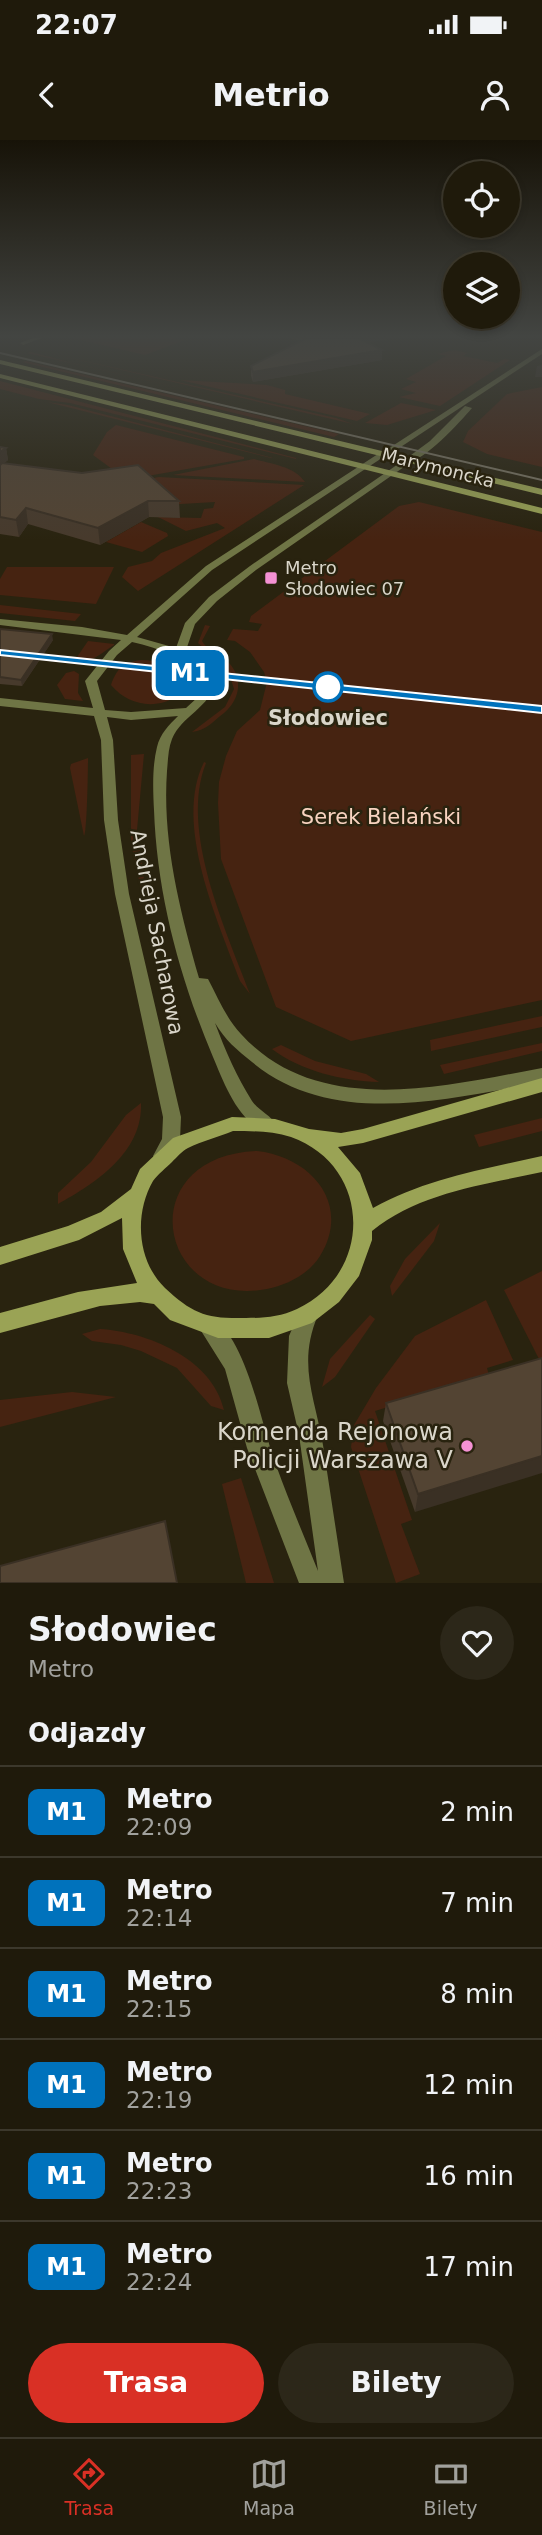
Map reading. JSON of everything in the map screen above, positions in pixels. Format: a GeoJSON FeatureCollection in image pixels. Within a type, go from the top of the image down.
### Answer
{"type":"FeatureCollection","features":[{"type":"Feature","properties":{"kind":"main road","name":"Marymoncka"},"geometry":{"type":"LineString","coordinates":[[119,405],[542,510]]}},
{"type":"Feature","properties":{"kind":"main road","name":"Marymoncka"},"geometry":{"type":"LineString","coordinates":[[181,405],[542,492]]}},
{"type":"Feature","properties":{"kind":"main road"},"geometry":{"type":"LineString","coordinates":[[301,1134],[330,1152],[342,1165],[358,1193],[364,1226],[360,1252],[350,1276],[325,1304],[308,1315],[270,1328],[249,1331],[207,1325],[188,1318],[156,1294],[135,1263],[128,1229],[135,1195],[143,1179],[162,1157],[181,1142],[232,1124],[267,1125],[326,1140],[363,1136],[542,1085]]}},
{"type":"Feature","properties":{"kind":"main road"},"geometry":{"type":"LineString","coordinates":[[364,1226],[382,1210],[406,1198],[542,1164]]}},
{"type":"Feature","properties":{"kind":"main road"},"geometry":{"type":"LineString","coordinates":[[0,1256],[100,1220],[127,1204],[135,1195]]}},
{"type":"Feature","properties":{"kind":"main road"},"geometry":{"type":"LineString","coordinates":[[0,1323],[118,1293],[156,1294]]}},
{"type":"Feature","properties":{"kind":"street"},"geometry":{"type":"LineString","coordinates":[[101,713],[91,681],[97,669],[209,568],[461,405]]}},
{"type":"Feature","properties":{"kind":"street"},"geometry":{"type":"LineString","coordinates":[[180,652],[190,623],[213,599],[253,568],[410,460],[436,440],[471,405]]}},
{"type":"Feature","properties":{"kind":"street"},"geometry":{"type":"LineString","coordinates":[[0,622],[130,639],[180,652],[198,664],[211,680],[208,691],[188,712],[149,716],[0,702]]}},
{"type":"Feature","properties":{"kind":"street","name":"Andrieja Sacharowa"},"geometry":{"type":"LineString","coordinates":[[188,712],[173,726],[165,739],[158,814],[166,875],[186,954],[213,1037],[252,1115],[267,1125]]}},
{"type":"Feature","properties":{"kind":"street","name":"Andrieja Sacharowa"},"geometry":{"type":"LineString","coordinates":[[101,713],[108,750],[111,820],[122,894],[172,1117],[171,1140],[162,1157]]}},
{"type":"Feature","properties":{"kind":"street"},"geometry":{"type":"LineString","coordinates":[[186,954],[237,1041],[280,1073],[316,1087],[354,1096],[399,1098],[542,1075]]}},
{"type":"Feature","properties":{"kind":"street"},"geometry":{"type":"LineString","coordinates":[[308,1315],[299,1335],[298,1383],[310,1435],[332,1583]]}},
{"type":"Feature","properties":{"kind":"street"},"geometry":{"type":"LineString","coordinates":[[207,1325],[220,1339],[233,1362],[258,1448],[311,1583]]}},
{"type":"Feature","properties":{"kind":"green space"},"geometry":{"type":"Polygon","coordinates":[[[60,405],[69,405],[271,458],[60,405]]]}},
{"type":"Feature","properties":{"kind":"green space"},"geometry":{"type":"Polygon","coordinates":[[[79,405],[94,405],[296,459],[79,405]]]}},
{"type":"Feature","properties":{"kind":"green space"},"geometry":{"type":"Polygon","coordinates":[[[202,405],[216,405],[339,434],[334,437],[202,405]]]}},
{"type":"Feature","properties":{"kind":"green space"},"geometry":{"type":"Polygon","coordinates":[[[273,405],[336,418],[353,424],[273,405]]]}},
{"type":"Feature","properties":{"kind":"green space"},"geometry":{"type":"Polygon","coordinates":[[[289,405],[333,405],[370,414],[357,421],[289,405]]]}},
{"type":"Feature","properties":{"kind":"green space"},"geometry":{"type":"Polygon","coordinates":[[[397,405],[436,410],[387,425],[365,423],[397,405]]]}},
{"type":"Feature","properties":{"kind":"green space"},"geometry":{"type":"Polygon","coordinates":[[[495,405],[542,405],[542,467],[487,454],[463,442],[468,431],[495,405]]]}},
{"type":"Feature","properties":{"kind":"green space"},"geometry":{"type":"Polygon","coordinates":[[[116,425],[244,459],[136,478],[123,477],[93,455],[107,432],[116,425]]]}},
{"type":"Feature","properties":{"kind":"green space"},"geometry":{"type":"Polygon","coordinates":[[[254,459],[289,469],[305,482],[173,475],[254,459]]]}},
{"type":"Feature","properties":{"kind":"green space"},"geometry":{"type":"Polygon","coordinates":[[[159,477],[304,485],[138,591],[122,577],[128,567],[152,561],[161,553],[225,528],[217,523],[186,531],[158,517],[201,518],[204,509],[213,508],[215,502],[164,505],[139,481],[159,477]]]}},
{"type":"Feature","properties":{"kind":"green space","name":"Serek Bielański"},"geometry":{"type":"Polygon","coordinates":[[[419,502],[542,532],[542,1000],[351,1041],[276,1007],[221,859],[219,782],[237,731],[260,710],[267,682],[264,672],[250,652],[235,641],[227,640],[233,629],[258,631],[262,624],[249,622],[251,616],[399,506],[419,502]]]}},
{"type":"Feature","properties":{"kind":"green space"},"geometry":{"type":"Polygon","coordinates":[[[141,522],[167,533],[168,536],[142,552],[106,542],[141,522]]]}},
{"type":"Feature","properties":{"kind":"green space"},"geometry":{"type":"Polygon","coordinates":[[[7,567],[114,567],[96,604],[0,595],[0,579],[7,567]]]}},
{"type":"Feature","properties":{"kind":"green space"},"geometry":{"type":"Polygon","coordinates":[[[0,605],[81,614],[75,621],[0,613],[0,605]]]}},
{"type":"Feature","properties":{"kind":"green space"},"geometry":{"type":"Polygon","coordinates":[[[205,625],[210,626],[202,641],[232,666],[238,687],[234,701],[224,713],[206,727],[192,732],[225,707],[234,689],[227,667],[198,643],[205,625]]]}},
{"type":"Feature","properties":{"kind":"green space"},"geometry":{"type":"Polygon","coordinates":[[[88,641],[114,645],[87,661],[76,660],[88,641]]]}},
{"type":"Feature","properties":{"kind":"green space"},"geometry":{"type":"Polygon","coordinates":[[[141,660],[159,663],[174,672],[182,682],[179,695],[161,703],[142,704],[118,692],[111,685],[115,675],[130,662],[141,660]]]}},
{"type":"Feature","properties":{"kind":"green space"},"geometry":{"type":"Polygon","coordinates":[[[74,671],[79,674],[78,693],[83,701],[65,699],[57,685],[66,673],[74,671]]]}},
{"type":"Feature","properties":{"kind":"green space"},"geometry":{"type":"Polygon","coordinates":[[[144,754],[137,830],[148,907],[145,908],[131,843],[131,755],[144,754]]]}},
{"type":"Feature","properties":{"kind":"green space"},"geometry":{"type":"Polygon","coordinates":[[[88,758],[84,836],[70,768],[71,764],[88,758]]]}},
{"type":"Feature","properties":{"kind":"green space"},"geometry":{"type":"Polygon","coordinates":[[[204,762],[198,818],[202,849],[218,910],[250,994],[240,981],[221,930],[202,872],[196,843],[193,814],[196,787],[204,762]]]}},
{"type":"Feature","properties":{"kind":"green space"},"geometry":{"type":"Polygon","coordinates":[[[542,1016],[542,1027],[431,1051],[430,1040],[542,1016]]]}},
{"type":"Feature","properties":{"kind":"green space"},"geometry":{"type":"Polygon","coordinates":[[[542,1043],[542,1051],[444,1074],[440,1065],[542,1043]]]}},
{"type":"Feature","properties":{"kind":"green space"},"geometry":{"type":"Polygon","coordinates":[[[281,1045],[315,1061],[366,1074],[379,1082],[351,1080],[309,1069],[272,1049],[281,1045]]]}},
{"type":"Feature","properties":{"kind":"green space"},"geometry":{"type":"Polygon","coordinates":[[[141,1103],[140,1121],[126,1151],[101,1176],[58,1204],[58,1193],[91,1162],[126,1115],[141,1103]]]}},
{"type":"Feature","properties":{"kind":"green space"},"geometry":{"type":"Polygon","coordinates":[[[542,1118],[542,1131],[479,1147],[474,1135],[542,1118]]]}},
{"type":"Feature","properties":{"kind":"green space"},"geometry":{"type":"Polygon","coordinates":[[[257,1151],[277,1155],[294,1163],[309,1173],[321,1186],[331,1218],[329,1237],[320,1256],[297,1278],[267,1289],[230,1289],[201,1277],[182,1256],[173,1230],[175,1202],[190,1178],[216,1159],[257,1151]]]}},
{"type":"Feature","properties":{"kind":"green space"},"geometry":{"type":"Polygon","coordinates":[[[440,1223],[434,1241],[392,1296],[390,1286],[405,1259],[440,1223]]]}},
{"type":"Feature","properties":{"kind":"green space"},"geometry":{"type":"Polygon","coordinates":[[[542,1271],[542,1358],[539,1359],[504,1290],[542,1271]]]}},
{"type":"Feature","properties":{"kind":"green space"},"geometry":{"type":"Polygon","coordinates":[[[486,1300],[513,1360],[487,1368],[489,1376],[375,1411],[412,1520],[401,1524],[420,1574],[396,1583],[351,1447],[354,1425],[376,1388],[415,1336],[486,1300]]]}},
{"type":"Feature","properties":{"kind":"green space"},"geometry":{"type":"Polygon","coordinates":[[[370,1315],[375,1319],[335,1377],[322,1387],[330,1359],[370,1315]]]}},
{"type":"Feature","properties":{"kind":"green space"},"geometry":{"type":"Polygon","coordinates":[[[100,1329],[157,1342],[192,1362],[217,1392],[224,1410],[211,1406],[177,1368],[141,1351],[92,1341],[82,1334],[100,1329]]]}},
{"type":"Feature","properties":{"kind":"green space"},"geometry":{"type":"Polygon","coordinates":[[[72,1392],[116,1397],[0,1427],[0,1400],[72,1392]]]}},
{"type":"Feature","properties":{"kind":"green space"},"geometry":{"type":"Polygon","coordinates":[[[241,1478],[274,1583],[246,1583],[222,1484],[241,1478]]]}},
{"type":"Feature","properties":{"kind":"building"},"geometry":{"type":"Polygon","coordinates":[[[2,463],[82,473],[138,465],[179,501],[148,501],[98,528],[26,508],[16,520],[0,517],[2,463]]]}},
{"type":"Feature","properties":{"kind":"building"},"geometry":{"type":"Polygon","coordinates":[[[0,629],[52,634],[21,680],[0,677],[0,629]]]}},
{"type":"Feature","properties":{"kind":"building","name":"Komenda Rejonowa Policji Warszawa V"},"geometry":{"type":"Polygon","coordinates":[[[542,1358],[542,1456],[418,1494],[386,1403],[542,1358]]]}},
{"type":"Feature","properties":{"kind":"building"},"geometry":{"type":"Polygon","coordinates":[[[165,1521],[177,1583],[0,1583],[0,1566],[165,1521]]]}},
{"type":"Feature","properties":{"kind":"tram line"},"geometry":{"type":"LineString","coordinates":[[223,405],[542,480]]}},
{"type":"Feature","properties":{"kind":"metro line","name":"M1"},"geometry":{"type":"LineString","coordinates":[[0,653],[542,709]]}},
{"type":"Feature","properties":{"kind":"place","name":"Metro Słodowiec 07"},"geometry":{"type":"Point","coordinates":[271,578]}},
{"type":"Feature","properties":{"kind":"place","name":"Słodowiec"},"geometry":{"type":"Point","coordinates":[328,687]}},
{"type":"Feature","properties":{"kind":"place","name":"Komenda Rejonowa Policji Warszawa V"},"geometry":{"type":"Point","coordinates":[467,1446]}}]}
